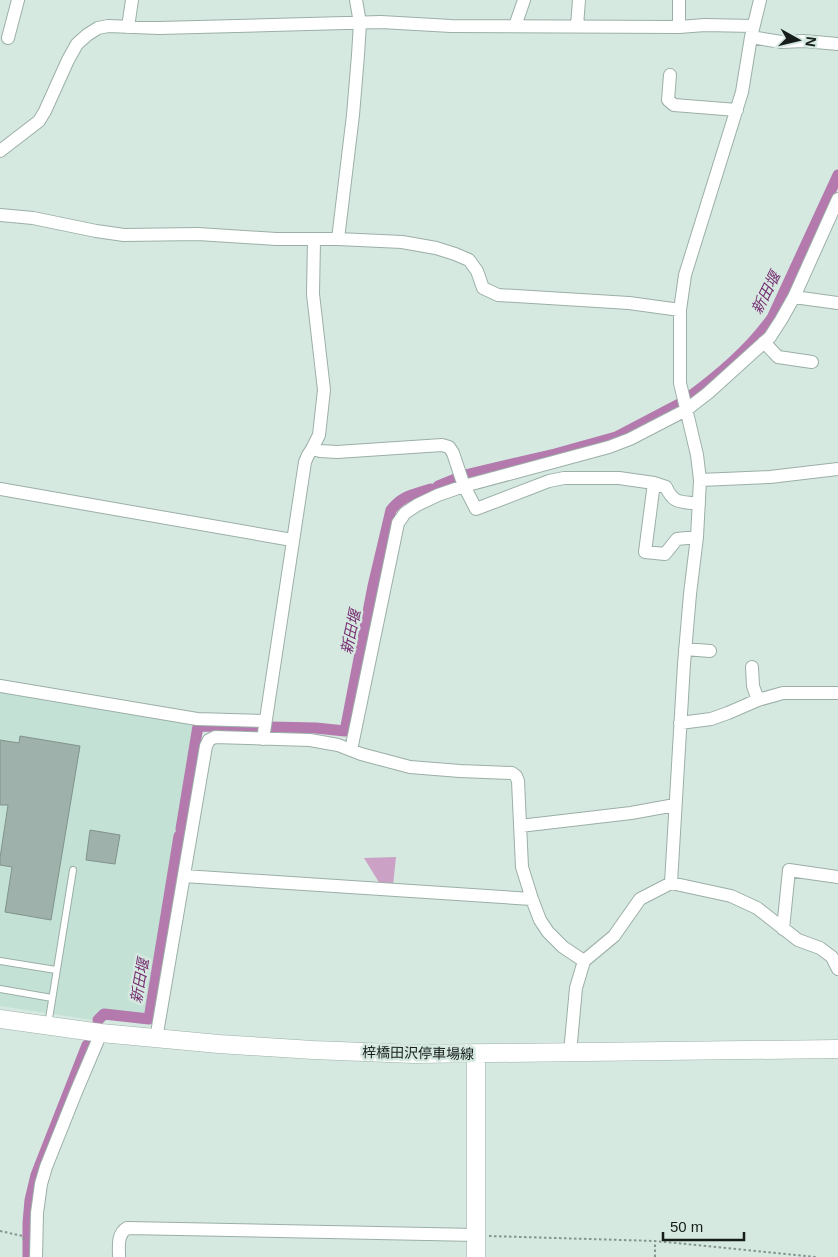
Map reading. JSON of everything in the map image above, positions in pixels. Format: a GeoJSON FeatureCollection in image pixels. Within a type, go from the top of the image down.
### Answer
{"type":"FeatureCollection","features":[{"type":"Feature","properties":{"kind":"main road","name":"梓橋田沢停車場線"},"geometry":{"type":"LineString","coordinates":[[0,1019],[156,1039],[312,1050],[414,1054],[838,1049]]}},
{"type":"Feature","properties":{"kind":"main road"},"geometry":{"type":"LineString","coordinates":[[476,1054],[476,1257]]}},
{"type":"Feature","properties":{"kind":"street"},"geometry":{"type":"LineString","coordinates":[[8,38],[18,0]]}},
{"type":"Feature","properties":{"kind":"street"},"geometry":{"type":"LineString","coordinates":[[128,27],[132,0]]}},
{"type":"Feature","properties":{"kind":"street"},"geometry":{"type":"LineString","coordinates":[[338,239],[353,115],[360,23],[356,0]]}},
{"type":"Feature","properties":{"kind":"street"},"geometry":{"type":"LineString","coordinates":[[515,26],[524,0]]}},
{"type":"Feature","properties":{"kind":"street"},"geometry":{"type":"LineString","coordinates":[[577,26],[579,0]]}},
{"type":"Feature","properties":{"kind":"street"},"geometry":{"type":"LineString","coordinates":[[678,0],[679,27]]}},
{"type":"Feature","properties":{"kind":"street"},"geometry":{"type":"LineString","coordinates":[[671,883],[685,649],[697,537],[700,480],[697,455],[680,383],[680,310],[685,275],[742,92],[752,32],[760,0]]}},
{"type":"Feature","properties":{"kind":"street"},"geometry":{"type":"LineString","coordinates":[[0,151],[39,121],[77,44],[98,28],[108,26],[175,28],[381,22],[451,26],[679,27],[705,25],[752,32],[781,42],[804,41],[838,44]]}},
{"type":"Feature","properties":{"kind":"street"},"geometry":{"type":"LineString","coordinates":[[670,75],[668,100],[674,105],[737,110]]}},
{"type":"Feature","properties":{"kind":"street"},"geometry":{"type":"LineString","coordinates":[[351,750],[398,523],[404,514],[417,505],[438,495],[464,486],[609,447],[630,439],[686,410],[708,394],[770,337],[794,297],[838,199]]}},
{"type":"Feature","properties":{"kind":"street"},"geometry":{"type":"LineString","coordinates":[[0,215],[33,218],[124,235],[198,234],[276,239],[402,242],[436,248],[469,260],[477,271],[483,288],[498,295],[629,302],[680,310]]}},
{"type":"Feature","properties":{"kind":"street"},"geometry":{"type":"LineString","coordinates":[[263,739],[305,462],[320,434],[324,390],[313,294],[314,240]]}},
{"type":"Feature","properties":{"kind":"street"},"geometry":{"type":"LineString","coordinates":[[794,297],[838,303]]}},
{"type":"Feature","properties":{"kind":"street"},"geometry":{"type":"LineString","coordinates":[[764,342],[778,357],[812,362]]}},
{"type":"Feature","properties":{"kind":"street"},"geometry":{"type":"LineString","coordinates":[[312,448],[320,451],[337,452],[442,445],[449,447],[454,453],[464,486],[476,510],[549,481],[564,478],[600,478],[654,483],[666,487],[670,496],[675,500],[699,504]]}},
{"type":"Feature","properties":{"kind":"street"},"geometry":{"type":"LineString","coordinates":[[700,480],[770,477],[838,469]]}},
{"type":"Feature","properties":{"kind":"street"},"geometry":{"type":"LineString","coordinates":[[654,483],[645,552],[665,554],[677,539],[697,537]]}},
{"type":"Feature","properties":{"kind":"street"},"geometry":{"type":"LineString","coordinates":[[0,489],[292,540]]}},
{"type":"Feature","properties":{"kind":"street"},"geometry":{"type":"LineString","coordinates":[[685,649],[710,651]]}},
{"type":"Feature","properties":{"kind":"street"},"geometry":{"type":"LineString","coordinates":[[752,667],[753,686],[758,700]]}},
{"type":"Feature","properties":{"kind":"street"},"geometry":{"type":"LineString","coordinates":[[0,686],[197,719],[265,721]]}},
{"type":"Feature","properties":{"kind":"street"},"geometry":{"type":"LineString","coordinates":[[680,723],[711,719],[758,700],[783,693],[838,693]]}},
{"type":"Feature","properties":{"kind":"street"},"geometry":{"type":"LineString","coordinates":[[156,1039],[206,746],[215,737],[310,740],[338,745],[361,754],[410,768],[460,772],[512,773],[518,781],[522,867],[540,920],[548,932],[563,947],[584,961]]}},
{"type":"Feature","properties":{"kind":"street"},"geometry":{"type":"LineString","coordinates":[[520,826],[631,813],[675,805]]}},
{"type":"Feature","properties":{"kind":"street"},"geometry":{"type":"LineString","coordinates":[[783,929],[789,870],[838,877]]}},
{"type":"Feature","properties":{"kind":"street"},"geometry":{"type":"LineString","coordinates":[[184,876],[532,899]]}},
{"type":"Feature","properties":{"kind":"street"},"geometry":{"type":"LineString","coordinates":[[570,1053],[576,988],[584,961],[614,936],[640,899],[671,883],[731,896],[757,908],[798,940],[820,948],[832,958],[838,969]]}},
{"type":"Feature","properties":{"kind":"street"},"geometry":{"type":"LineString","coordinates":[[36,1257],[37,1213],[41,1184],[46,1167],[101,1033]]}},
{"type":"Feature","properties":{"kind":"street"},"geometry":{"type":"LineString","coordinates":[[119,1257],[120,1236],[122,1231],[127,1228],[476,1235]]}},
{"type":"Feature","properties":{"kind":"lane"},"geometry":{"type":"LineString","coordinates":[[48,1026],[72,870]]}},
{"type":"Feature","properties":{"kind":"lane"},"geometry":{"type":"LineString","coordinates":[[0,961],[56,970]]}},
{"type":"Feature","properties":{"kind":"lane"},"geometry":{"type":"LineString","coordinates":[[0,989],[52,998]]}},
{"type":"Feature","properties":{"kind":"path"},"geometry":{"type":"LineString","coordinates":[[0,1231],[23,1236],[24,1248]]}},
{"type":"Feature","properties":{"kind":"path"},"geometry":{"type":"LineString","coordinates":[[476,1235],[655,1241],[816,1257]]}},
{"type":"Feature","properties":{"kind":"path"},"geometry":{"type":"LineString","coordinates":[[655,1241],[655,1257]]}},
{"type":"Feature","properties":{"kind":"shaded area"},"geometry":{"type":"Polygon","coordinates":[[[0,689],[195,723],[144,1016],[99,1012],[93,1020],[0,1006],[0,689]]]}},
{"type":"Feature","properties":{"kind":"shaded area"},"geometry":{"type":"Polygon","coordinates":[[[396,857],[393,885],[380,884],[364,858],[396,857]]]}},
{"type":"Feature","properties":{"kind":"building"},"geometry":{"type":"Polygon","coordinates":[[[20,736],[80,746],[51,920],[5,912],[12,867],[0,865],[8,805],[0,805],[0,740],[19,743],[20,736]]]}},
{"type":"Feature","properties":{"kind":"building"},"geometry":{"type":"Polygon","coordinates":[[[90,830],[120,835],[115,864],[86,860],[90,830]]]}},
{"type":"Feature","properties":{"kind":"waterway","name":"新田堰"},"geometry":{"type":"LineString","coordinates":[[688,398],[733,361],[754,341],[772,318],[838,175]]}},
{"type":"Feature","properties":{"kind":"waterway","name":"新田堰"},"geometry":{"type":"LineString","coordinates":[[465,475],[555,454],[616,437],[679,404]]}},
{"type":"Feature","properties":{"kind":"waterway","name":"新田堰"},"geometry":{"type":"LineString","coordinates":[[438,486],[455,479]]}},
{"type":"Feature","properties":{"kind":"waterway","name":"新田堰"},"geometry":{"type":"LineString","coordinates":[[270,727],[345,731],[373,586],[391,510],[404,498],[431,489]]}},
{"type":"Feature","properties":{"kind":"waterway","name":"新田堰"},"geometry":{"type":"LineString","coordinates":[[181,829],[198,726],[258,727]]}},
{"type":"Feature","properties":{"kind":"waterway","name":"新田堰"},"geometry":{"type":"LineString","coordinates":[[98,1020],[104,1014],[149,1019],[179,836]]}},
{"type":"Feature","properties":{"kind":"waterway","name":"新田堰"},"geometry":{"type":"LineString","coordinates":[[28,1257],[30,1200],[36,1175],[87,1045]]}}]}
